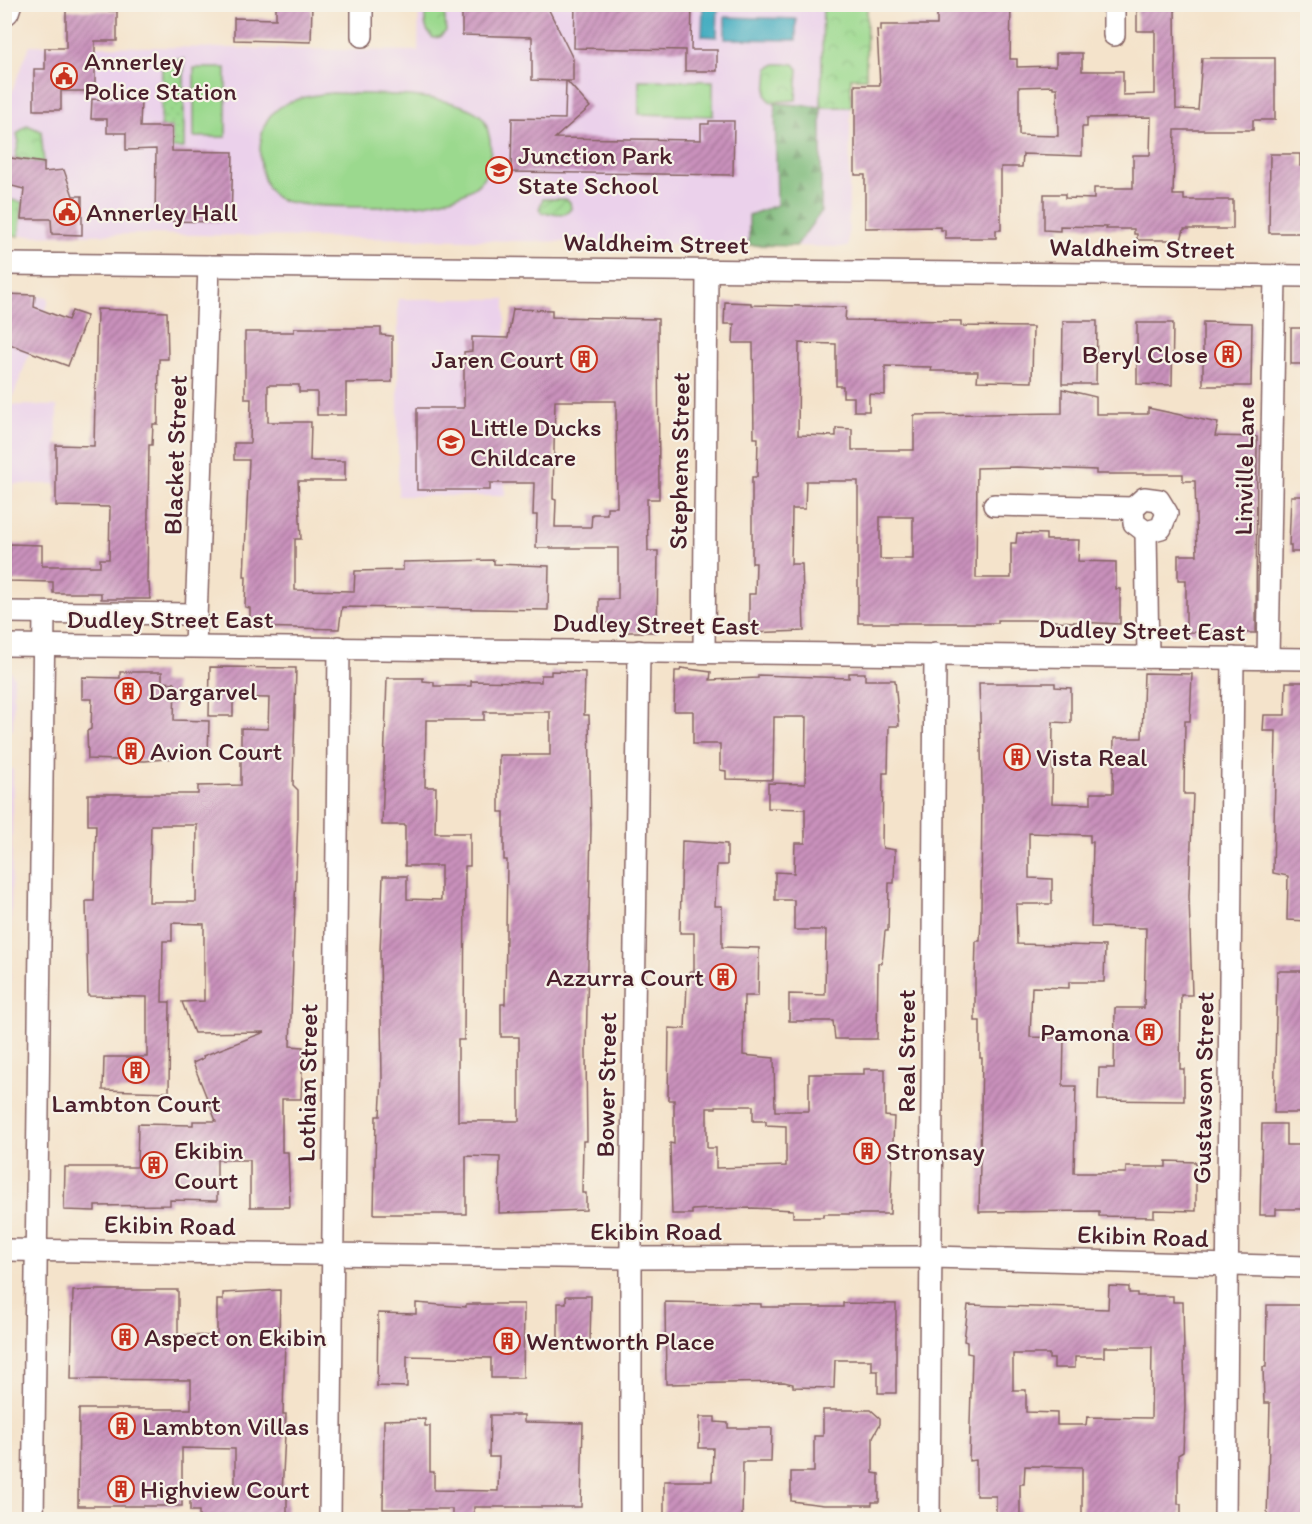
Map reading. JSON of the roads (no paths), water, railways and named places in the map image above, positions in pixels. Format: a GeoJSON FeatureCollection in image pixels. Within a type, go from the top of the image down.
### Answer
{"type":"FeatureCollection","features":[{"type":"Feature","properties":{"kind":"highway"},"geometry":{"type":"LineString","coordinates":[[4,10],[6,4]]}},
{"type":"Feature","properties":{"kind":"street"},"geometry":{"type":"LineString","coordinates":[[362,4],[362,36]]}},
{"type":"Feature","properties":{"kind":"street"},"geometry":{"type":"LineString","coordinates":[[1113,34],[1114,4]]}},
{"type":"Feature","properties":{"kind":"street","name":"Waldheim Street"},"geometry":{"type":"LineString","coordinates":[[4,264],[1308,276]]}},
{"type":"Feature","properties":{"kind":"street","name":"Blacket Street"},"geometry":{"type":"LineString","coordinates":[[195,646],[209,266]]}},
{"type":"Feature","properties":{"kind":"street","name":"Stephens Street"},"geometry":{"type":"LineString","coordinates":[[704,651],[707,271]]}},
{"type":"Feature","properties":{"kind":"street","name":"Linville Lane"},"geometry":{"type":"LineString","coordinates":[[1268,658],[1275,276]]}},
{"type":"Feature","properties":{"kind":"street"},"geometry":{"type":"LineString","coordinates":[[994,505],[1133,508],[1144,498],[1159,500],[1167,513],[1161,528],[1146,532]]}},
{"type":"Feature","properties":{"kind":"street"},"geometry":{"type":"LineString","coordinates":[[1133,508],[1134,523],[1146,532]]}},
{"type":"Feature","properties":{"kind":"street"},"geometry":{"type":"LineString","coordinates":[[1146,532],[1148,657]]}},
{"type":"Feature","properties":{"kind":"street","name":"Dudley Street East"},"geometry":{"type":"LineString","coordinates":[[4,612],[195,614]]}},
{"type":"Feature","properties":{"kind":"street"},"geometry":{"type":"LineString","coordinates":[[33,1520],[34,1278],[37,1251],[44,613]]}},
{"type":"Feature","properties":{"kind":"street","name":"Dudley Street East"},"geometry":{"type":"LineString","coordinates":[[4,645],[1308,658]]}},
{"type":"Feature","properties":{"kind":"street","name":"Lothian Street"},"geometry":{"type":"LineString","coordinates":[[330,1520],[339,648]]}},
{"type":"Feature","properties":{"kind":"street","name":"Bower Street"},"geometry":{"type":"LineString","coordinates":[[631,1520],[631,1258],[639,651]]}},
{"type":"Feature","properties":{"kind":"street","name":"Real Street"},"geometry":{"type":"LineString","coordinates":[[929,1520],[935,654]]}},
{"type":"Feature","properties":{"kind":"street","name":"Gustavson Street"},"geometry":{"type":"LineString","coordinates":[[1225,1520],[1233,658]]}},
{"type":"Feature","properties":{"kind":"street","name":"Ekibin Road"},"geometry":{"type":"LineString","coordinates":[[4,1250],[631,1258],[932,1257],[1308,1267]]}},
{"type":"Feature","properties":{"kind":"water"},"geometry":{"type":"Polygon","coordinates":[[[703,5],[718,5],[717,37],[702,36],[703,5]]]}},
{"type":"Feature","properties":{"kind":"water"},"geometry":{"type":"Polygon","coordinates":[[[725,17],[796,19],[796,40],[725,39],[725,17]]]}},
{"type":"Feature","properties":{"kind":"place","name":"Annerley Police Station"},"geometry":{"type":"Point","coordinates":[64,76]}},
{"type":"Feature","properties":{"kind":"place","name":"Junction Park State School"},"geometry":{"type":"Point","coordinates":[499,170]}},
{"type":"Feature","properties":{"kind":"place","name":"Annerley Hall"},"geometry":{"type":"Point","coordinates":[67,212]}},
{"type":"Feature","properties":{"kind":"place","name":"Beryl Close"},"geometry":{"type":"Point","coordinates":[1228,354]}},
{"type":"Feature","properties":{"kind":"place","name":"Jaren Court"},"geometry":{"type":"Point","coordinates":[584,359]}},
{"type":"Feature","properties":{"kind":"place","name":"Little Ducks Childcare"},"geometry":{"type":"Point","coordinates":[451,442]}},
{"type":"Feature","properties":{"kind":"place","name":"Dargarvel"},"geometry":{"type":"Point","coordinates":[128,691]}},
{"type":"Feature","properties":{"kind":"place","name":"Avion Court"},"geometry":{"type":"Point","coordinates":[131,751]}},
{"type":"Feature","properties":{"kind":"place","name":"Vista Real"},"geometry":{"type":"Point","coordinates":[1017,757]}},
{"type":"Feature","properties":{"kind":"place","name":"Azzurra Court"},"geometry":{"type":"Point","coordinates":[723,977]}},
{"type":"Feature","properties":{"kind":"place","name":"Pamona"},"geometry":{"type":"Point","coordinates":[1149,1032]}},
{"type":"Feature","properties":{"kind":"place","name":"Lambton Court"},"geometry":{"type":"Point","coordinates":[136,1070]}},
{"type":"Feature","properties":{"kind":"place","name":"Stronsay"},"geometry":{"type":"Point","coordinates":[867,1151]}},
{"type":"Feature","properties":{"kind":"place","name":"Ekibin Court"},"geometry":{"type":"Point","coordinates":[154,1165]}},
{"type":"Feature","properties":{"kind":"place","name":"Aspect on Ekibin"},"geometry":{"type":"Point","coordinates":[125,1337]}},
{"type":"Feature","properties":{"kind":"place","name":"Wentworth Place"},"geometry":{"type":"Point","coordinates":[507,1341]}},
{"type":"Feature","properties":{"kind":"place","name":"Lambton Villas"},"geometry":{"type":"Point","coordinates":[122,1426]}},
{"type":"Feature","properties":{"kind":"place","name":"Highview Court"},"geometry":{"type":"Point","coordinates":[121,1489]}}]}
